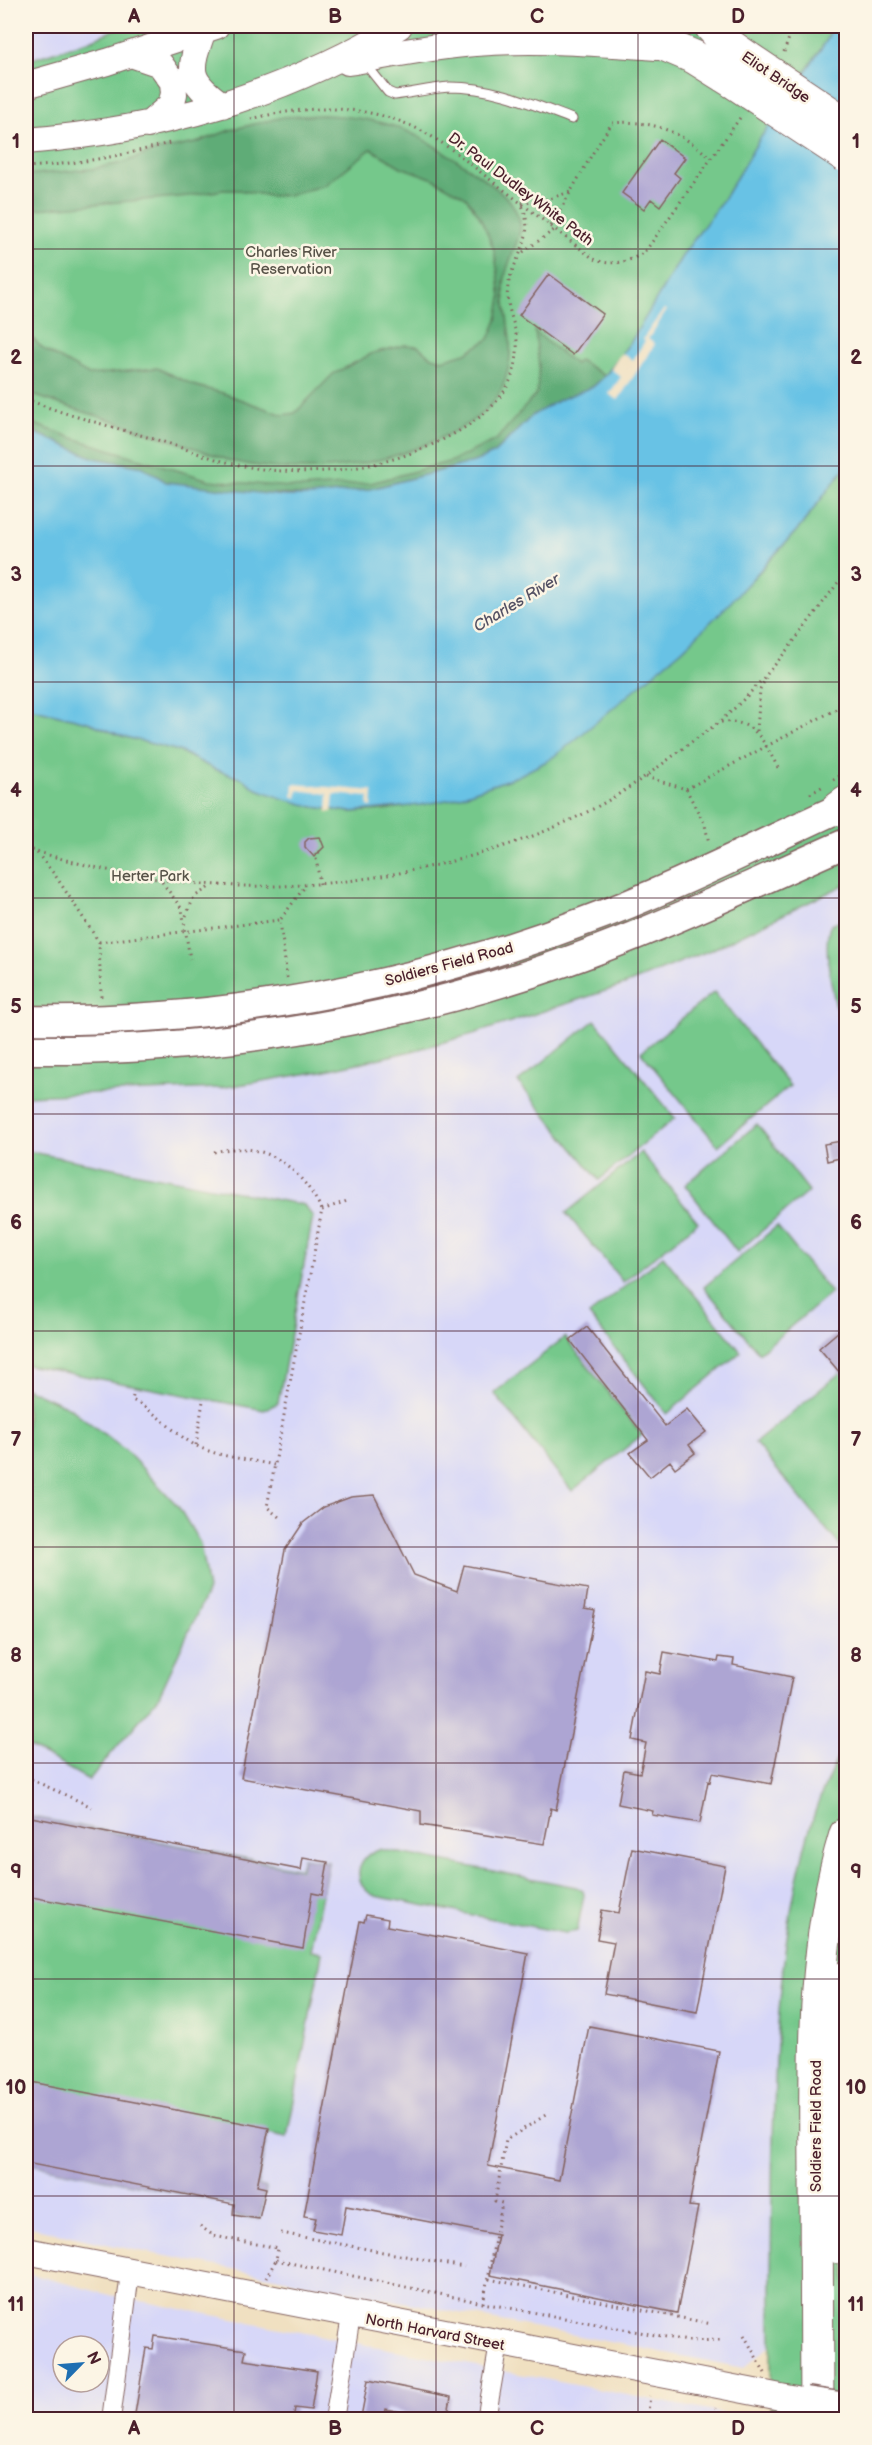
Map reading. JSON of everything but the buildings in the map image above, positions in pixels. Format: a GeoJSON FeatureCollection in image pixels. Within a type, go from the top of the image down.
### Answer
{"type":"FeatureCollection","features":[{"type":"Feature","properties":{"kind":"highway"},"geometry":{"type":"LineString","coordinates":[[621,26],[676,49],[742,70]]}},
{"type":"Feature","properties":{"kind":"highway","name":"Eliot Bridge"},"geometry":{"type":"LineString","coordinates":[[711,26],[726,43],[742,70],[846,156]]}},
{"type":"Feature","properties":{"kind":"highway","name":"Eliot Bridge"},"geometry":{"type":"LineString","coordinates":[[742,70],[846,124]]}},
{"type":"Feature","properties":{"kind":"highway","name":"Soldiers Field Road"},"geometry":{"type":"LineString","coordinates":[[804,2410],[819,1999],[828,1919],[846,1834]]}},
{"type":"Feature","properties":{"kind":"highway","name":"Soldiers Field Road"},"geometry":{"type":"LineString","coordinates":[[840,2420],[840,2078],[846,1978]]}},
{"type":"Feature","properties":{"kind":"main road"},"geometry":{"type":"LineString","coordinates":[[359,55],[399,26]]}},
{"type":"Feature","properties":{"kind":"main road"},"geometry":{"type":"LineString","coordinates":[[209,28],[193,63],[194,77],[200,88],[222,105]]}},
{"type":"Feature","properties":{"kind":"main road"},"geometry":{"type":"LineString","coordinates":[[26,85],[209,28]]}},
{"type":"Feature","properties":{"kind":"main road"},"geometry":{"type":"LineString","coordinates":[[26,141],[89,135],[148,125],[222,105],[359,55],[512,41],[580,42],[676,49]]}},
{"type":"Feature","properties":{"kind":"main road"},"geometry":{"type":"LineString","coordinates":[[131,54],[160,64],[172,82],[174,94],[171,105],[148,125]]}},
{"type":"Feature","properties":{"kind":"main road","name":"Soldiers Field Road"},"geometry":{"type":"LineString","coordinates":[[26,1020],[152,1017],[240,1008],[323,996],[444,968],[517,946],[596,917],[726,861],[844,805]]}},
{"type":"Feature","properties":{"kind":"main road","name":"Soldiers Field Road"},"geometry":{"type":"LineString","coordinates":[[26,1050],[108,1049],[203,1043],[294,1032],[432,1003],[522,977],[615,943],[846,843]]}},
{"type":"Feature","properties":{"kind":"main road","name":"North Harvard Street"},"geometry":{"type":"LineString","coordinates":[[26,2251],[499,2344],[804,2410],[846,2407]]}},
{"type":"Feature","properties":{"kind":"street"},"geometry":{"type":"LineString","coordinates":[[111,2420],[130,2273]]}},
{"type":"Feature","properties":{"kind":"street"},"geometry":{"type":"LineString","coordinates":[[334,2420],[351,2316]]}},
{"type":"Feature","properties":{"kind":"street"},"geometry":{"type":"LineString","coordinates":[[486,2420],[499,2344]]}},
{"type":"Feature","properties":{"kind":"lane"},"geometry":{"type":"LineString","coordinates":[[359,55],[388,92],[394,95],[447,87],[481,89],[522,100],[572,119]]}},
{"type":"Feature","properties":{"kind":"path"},"geometry":{"type":"LineString","coordinates":[[782,57],[790,35],[789,26]]}},
{"type":"Feature","properties":{"kind":"path","name":"Dr. Paul Dudley White Path"},"geometry":{"type":"LineString","coordinates":[[329,108],[382,116],[420,130],[450,149],[598,261],[617,262],[637,256],[647,249],[743,114]]}},
{"type":"Feature","properties":{"kind":"path"},"geometry":{"type":"LineString","coordinates":[[551,226],[612,123],[634,121],[672,131],[711,158]]}},
{"type":"Feature","properties":{"kind":"path"},"geometry":{"type":"LineString","coordinates":[[26,399],[223,461],[257,468],[296,472],[331,471],[365,466],[402,456],[441,441],[464,428],[490,410],[504,393],[514,369],[517,344],[508,303],[508,287],[521,253],[528,225],[520,202],[538,202],[570,192]]}},
{"type":"Feature","properties":{"kind":"path"},"geometry":{"type":"LineString","coordinates":[[521,253],[555,230]]}},
{"type":"Feature","properties":{"kind":"path"},"geometry":{"type":"LineString","coordinates":[[26,848],[108,871],[161,881],[258,888],[387,876],[454,861],[504,846],[585,813],[646,777],[719,722],[769,671],[846,572]]}},
{"type":"Feature","properties":{"kind":"path"},"geometry":{"type":"LineString","coordinates":[[757,731],[760,689],[769,671]]}},
{"type":"Feature","properties":{"kind":"path"},"geometry":{"type":"LineString","coordinates":[[646,777],[686,789],[846,704]]}},
{"type":"Feature","properties":{"kind":"path"},"geometry":{"type":"LineString","coordinates":[[719,722],[743,723],[757,731],[780,771]]}},
{"type":"Feature","properties":{"kind":"path"},"geometry":{"type":"LineString","coordinates":[[686,789],[705,825],[710,845],[704,848]]}},
{"type":"Feature","properties":{"kind":"path"},"geometry":{"type":"LineString","coordinates":[[36,851],[55,875],[99,942],[100,997]]}},
{"type":"Feature","properties":{"kind":"path"},"geometry":{"type":"LineString","coordinates":[[320,884],[315,852],[321,852]]}},
{"type":"Feature","properties":{"kind":"path"},"geometry":{"type":"LineString","coordinates":[[161,881],[176,898],[186,918]]}},
{"type":"Feature","properties":{"kind":"path"},"geometry":{"type":"LineString","coordinates":[[289,979],[280,920],[306,885]]}},
{"type":"Feature","properties":{"kind":"path"},"geometry":{"type":"LineString","coordinates":[[190,960],[186,918],[188,907],[194,897],[212,886]]}},
{"type":"Feature","properties":{"kind":"path"},"geometry":{"type":"LineString","coordinates":[[99,942],[280,920]]}},
{"type":"Feature","properties":{"kind":"path"},"geometry":{"type":"LineString","coordinates":[[214,1152],[229,1148],[246,1148],[283,1162],[305,1182],[322,1210],[267,1507],[279,1517]]}},
{"type":"Feature","properties":{"kind":"path"},"geometry":{"type":"LineString","coordinates":[[322,1210],[347,1201]]}},
{"type":"Feature","properties":{"kind":"path"},"geometry":{"type":"LineString","coordinates":[[133,1396],[132,1400],[143,1405],[202,1449],[274,1465]]}},
{"type":"Feature","properties":{"kind":"path"},"geometry":{"type":"LineString","coordinates":[[196,1445],[203,1401]]}},
{"type":"Feature","properties":{"kind":"path"},"geometry":{"type":"LineString","coordinates":[[26,1777],[92,1807]]}},
{"type":"Feature","properties":{"kind":"path"},"geometry":{"type":"LineString","coordinates":[[483,2303],[502,2203],[495,2201],[506,2140],[549,2113]]}},
{"type":"Feature","properties":{"kind":"path"},"geometry":{"type":"LineString","coordinates":[[200,2226],[214,2236],[278,2248],[276,2260],[265,2278]]}},
{"type":"Feature","properties":{"kind":"path"},"geometry":{"type":"LineString","coordinates":[[281,2233],[464,2267]]}},
{"type":"Feature","properties":{"kind":"path"},"geometry":{"type":"LineString","coordinates":[[276,2260],[483,2303],[688,2341],[720,2340]]}},
{"type":"Feature","properties":{"kind":"path"},"geometry":{"type":"LineString","coordinates":[[489,2279],[712,2324]]}},
{"type":"Feature","properties":{"kind":"path"},"geometry":{"type":"LineString","coordinates":[[744,2335],[766,2374]]}},
{"type":"Feature","properties":{"kind":"path"},"geometry":{"type":"LineString","coordinates":[[647,2420],[650,2396]]}},
{"type":"Feature","properties":{"kind":"path"},"geometry":{"type":"LineString","coordinates":[[713,2420],[716,2408]]}},
{"type":"Feature","properties":{"kind":"shaded area"},"geometry":{"type":"Polygon","coordinates":[[[26,26],[123,26],[88,41],[26,61],[26,26]]]}},
{"type":"Feature","properties":{"kind":"shaded area"},"geometry":{"type":"Polygon","coordinates":[[[846,884],[846,1740],[814,1813],[800,1865],[785,1958],[776,2050],[771,2217],[771,2345],[744,2368],[120,2247],[26,2226],[26,1096],[220,1088],[322,1071],[473,1034],[624,985],[713,949],[846,884]]]}},
{"type":"Feature","properties":{"kind":"shaded area"},"geometry":{"type":"Polygon","coordinates":[[[26,2273],[114,2296],[751,2419],[26,2419],[26,2273]]]}},
{"type":"Feature","properties":{"kind":"green space","name":"Charles River Reservation"},"geometry":{"type":"Polygon","coordinates":[[[123,26],[832,26],[827,40],[719,205],[684,254],[632,340],[608,372],[594,386],[474,462],[396,483],[254,493],[26,429],[26,61],[88,41],[123,26]]]}},
{"type":"Feature","properties":{"kind":"green space"},"geometry":{"type":"Polygon","coordinates":[[[322,115],[370,120],[410,133],[474,172],[501,193],[513,206],[520,222],[520,228],[504,288],[510,337],[510,361],[502,388],[491,405],[466,425],[414,449],[363,463],[337,467],[284,469],[231,461],[26,392],[26,332],[44,350],[89,375],[157,368],[196,386],[223,393],[283,415],[295,413],[333,374],[373,353],[405,345],[418,346],[430,356],[442,360],[466,353],[489,339],[497,320],[501,298],[494,250],[478,214],[466,197],[434,179],[401,167],[371,149],[325,185],[290,195],[269,196],[239,190],[223,190],[189,196],[26,210],[26,175],[92,169],[122,163],[155,151],[196,143],[230,130],[283,117],[322,115]]]}},
{"type":"Feature","properties":{"kind":"green space"},"geometry":{"type":"Polygon","coordinates":[[[535,332],[575,364],[579,360],[605,376],[594,386],[533,415],[493,454],[474,462],[367,490],[312,496],[254,493],[166,482],[142,467],[94,458],[26,429],[26,421],[209,480],[301,488],[371,483],[452,461],[496,440],[537,393],[539,366],[535,332]]]}},
{"type":"Feature","properties":{"kind":"green space","name":"Herter Park"},"geometry":{"type":"Polygon","coordinates":[[[846,466],[846,884],[713,949],[624,985],[473,1034],[412,1051],[322,1071],[220,1088],[26,1096],[26,707],[88,722],[122,736],[179,751],[214,769],[243,779],[257,789],[314,807],[351,812],[384,810],[452,799],[518,776],[682,650],[800,527],[846,466]]]}},
{"type":"Feature","properties":{"kind":"green space"},"geometry":{"type":"Polygon","coordinates":[[[846,918],[846,1045],[831,984],[827,949],[831,925],[846,918]]]}},
{"type":"Feature","properties":{"kind":"green space"},"geometry":{"type":"Polygon","coordinates":[[[714,992],[790,1086],[718,1146],[641,1052],[714,992]]]}},
{"type":"Feature","properties":{"kind":"green space"},"geometry":{"type":"Polygon","coordinates":[[[595,1020],[675,1118],[599,1180],[518,1082],[595,1020]]]}},
{"type":"Feature","properties":{"kind":"green space"},"geometry":{"type":"Polygon","coordinates":[[[757,1124],[809,1191],[737,1252],[685,1185],[757,1124]]]}},
{"type":"Feature","properties":{"kind":"green space"},"geometry":{"type":"Polygon","coordinates":[[[26,1151],[304,1205],[313,1217],[278,1403],[264,1410],[26,1365],[26,1151]]]}},
{"type":"Feature","properties":{"kind":"green space"},"geometry":{"type":"Polygon","coordinates":[[[641,1152],[698,1222],[623,1282],[566,1213],[641,1152]]]}},
{"type":"Feature","properties":{"kind":"green space"},"geometry":{"type":"Polygon","coordinates":[[[777,1226],[831,1293],[759,1353],[704,1287],[777,1226]]]}},
{"type":"Feature","properties":{"kind":"green space"},"geometry":{"type":"Polygon","coordinates":[[[663,1256],[741,1352],[667,1414],[589,1315],[663,1256]]]}},
{"type":"Feature","properties":{"kind":"green space"},"geometry":{"type":"Polygon","coordinates":[[[565,1337],[642,1435],[572,1491],[494,1393],[565,1337]]]}},
{"type":"Feature","properties":{"kind":"green space"},"geometry":{"type":"Polygon","coordinates":[[[846,1368],[846,1553],[755,1443],[846,1368]]]}},
{"type":"Feature","properties":{"kind":"green space"},"geometry":{"type":"Polygon","coordinates":[[[26,1388],[70,1408],[126,1451],[178,1506],[200,1543],[208,1590],[158,1698],[89,1780],[26,1745],[26,1388]]]}},
{"type":"Feature","properties":{"kind":"green space"},"geometry":{"type":"Polygon","coordinates":[[[846,1740],[846,2419],[771,2420],[773,2150],[777,2036],[784,1961],[796,1887],[814,1815],[846,1740]]]}},
{"type":"Feature","properties":{"kind":"green space"},"geometry":{"type":"Polygon","coordinates":[[[26,1816],[300,1869],[303,1858],[328,1862],[311,1951],[322,1953],[287,2137],[268,2133],[257,2186],[266,2188],[259,2219],[233,2215],[234,2204],[26,2163],[26,1816]]]}},
{"type":"Feature","properties":{"kind":"green space"},"geometry":{"type":"Polygon","coordinates":[[[379,1849],[576,1887],[583,1891],[584,1895],[577,1931],[565,1933],[375,1896],[362,1885],[359,1871],[365,1858],[379,1849]]]}},
{"type":"Feature","properties":{"kind":"water","name":"Charles River"},"geometry":{"type":"Polygon","coordinates":[[[832,26],[846,26],[846,466],[800,527],[728,605],[682,650],[569,745],[549,760],[518,776],[452,799],[421,805],[351,812],[314,807],[284,799],[257,789],[243,779],[214,769],[179,751],[122,736],[88,722],[26,707],[26,429],[94,458],[143,467],[166,482],[284,496],[312,496],[367,490],[474,462],[493,454],[533,415],[559,400],[594,386],[605,376],[632,340],[684,253],[723,200],[757,143],[827,40],[832,26]]]}},
{"type":"Feature","properties":{"kind":"pier"},"geometry":{"type":"Polygon","coordinates":[[[664,309],[667,310],[648,339],[655,344],[618,400],[609,394],[621,377],[611,369],[621,353],[633,360],[645,341],[643,339],[664,309]]]}},
{"type":"Feature","properties":{"kind":"pier"},"geometry":{"type":"Polygon","coordinates":[[[294,784],[373,791],[372,807],[368,806],[369,797],[334,794],[332,812],[327,812],[328,794],[298,790],[297,798],[293,796],[294,784]]]}}]}
